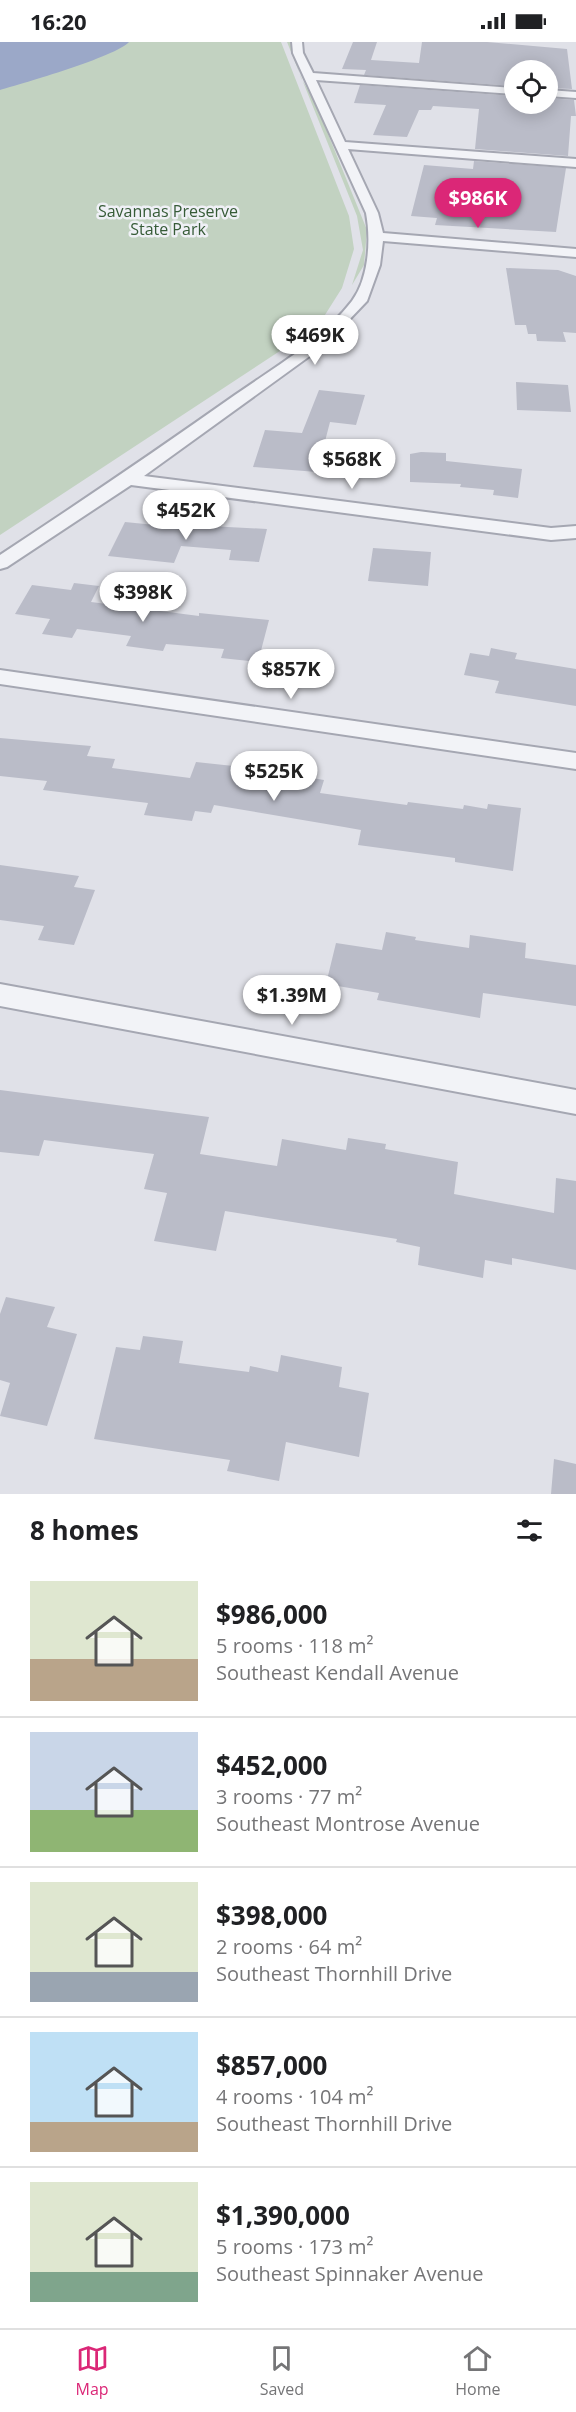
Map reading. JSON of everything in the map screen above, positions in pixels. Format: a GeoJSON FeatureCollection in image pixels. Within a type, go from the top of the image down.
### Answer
{"type":"FeatureCollection","features":[{"type":"Feature","properties":{"kind":"street"},"geometry":{"type":"LineString","coordinates":[[0,562],[128,479],[320,342],[360,301],[373,265],[377,236],[372,213],[343,145],[298,53],[297,42]]}},
{"type":"Feature","properties":{"kind":"street"},"geometry":{"type":"LineString","coordinates":[[309,76],[504,90]]}},
{"type":"Feature","properties":{"kind":"street"},"geometry":{"type":"LineString","coordinates":[[558,94],[576,95]]}},
{"type":"Feature","properties":{"kind":"street"},"geometry":{"type":"LineString","coordinates":[[343,145],[576,163]]}},
{"type":"Feature","properties":{"kind":"street"},"geometry":{"type":"LineString","coordinates":[[377,236],[576,253]]}},
{"type":"Feature","properties":{"kind":"street"},"geometry":{"type":"LineString","coordinates":[[128,479],[552,534],[576,532]]}},
{"type":"Feature","properties":{"kind":"street"},"geometry":{"type":"LineString","coordinates":[[0,677],[576,761]]}},
{"type":"Feature","properties":{"kind":"street"},"geometry":{"type":"LineString","coordinates":[[0,995],[576,1102]]}},
{"type":"Feature","properties":{"kind":"green space","name":"Savannas Preserve State Park"},"geometry":{"type":"Polygon","coordinates":[[[0,42],[281,42],[349,216],[354,249],[342,288],[318,326],[0,535],[0,42]]]}},
{"type":"Feature","properties":{"kind":"green space"},"geometry":{"type":"Polygon","coordinates":[[[287,42],[290,42],[299,73],[287,42]]]}},
{"type":"Feature","properties":{"kind":"green space"},"geometry":{"type":"Polygon","coordinates":[[[303,81],[315,102],[367,230],[364,265],[352,285],[363,250],[357,216],[303,81]]]}},
{"type":"Feature","properties":{"kind":"water"},"geometry":{"type":"Polygon","coordinates":[[[0,42],[129,42],[88,62],[0,90],[0,42]]]}},
{"type":"Feature","properties":{"kind":"building"},"geometry":{"type":"Polygon","coordinates":[[[353,42],[377,42],[371,60],[419,63],[422,42],[487,42],[567,49],[572,89],[558,88],[558,60],[504,60],[504,85],[364,75],[366,70],[342,69],[353,42]]]}},
{"type":"Feature","properties":{"kind":"building"},"geometry":{"type":"Polygon","coordinates":[[[360,85],[504,95],[504,114],[558,114],[558,99],[574,100],[576,116],[571,116],[568,156],[475,149],[479,109],[433,106],[431,110],[419,110],[407,137],[373,135],[386,105],[354,103],[360,85]]]}},
{"type":"Feature","properties":{"kind":"building"},"geometry":{"type":"Polygon","coordinates":[[[474,161],[566,168],[556,232],[435,225],[437,218],[411,216],[424,165],[473,169],[474,161]]]}},
{"type":"Feature","properties":{"kind":"building"},"geometry":{"type":"Polygon","coordinates":[[[506,268],[558,270],[576,276],[576,333],[563,332],[566,342],[537,341],[536,334],[528,334],[526,325],[515,325],[506,268]]]}},
{"type":"Feature","properties":{"kind":"building"},"geometry":{"type":"Polygon","coordinates":[[[516,382],[568,385],[571,412],[517,410],[516,382]]]}},
{"type":"Feature","properties":{"kind":"building"},"geometry":{"type":"Polygon","coordinates":[[[319,390],[365,395],[356,425],[330,422],[317,472],[253,467],[265,430],[302,433],[319,390]]]}},
{"type":"Feature","properties":{"kind":"building"},"geometry":{"type":"Polygon","coordinates":[[[446,453],[446,461],[522,469],[518,498],[493,495],[494,490],[460,487],[461,484],[410,482],[410,454],[446,453]]]}},
{"type":"Feature","properties":{"kind":"building"},"geometry":{"type":"Polygon","coordinates":[[[159,518],[192,521],[190,525],[267,529],[259,562],[229,560],[231,550],[181,546],[174,563],[108,556],[125,522],[155,525],[159,518]]]}},
{"type":"Feature","properties":{"kind":"building"},"geometry":{"type":"Polygon","coordinates":[[[373,548],[431,552],[428,586],[368,581],[373,548]]]}},
{"type":"Feature","properties":{"kind":"building"},"geometry":{"type":"Polygon","coordinates":[[[74,583],[99,586],[91,602],[199,616],[199,613],[269,620],[258,662],[221,658],[224,649],[166,644],[163,651],[126,646],[131,636],[77,629],[72,638],[42,634],[50,619],[15,614],[32,585],[71,590],[74,583]]]}},
{"type":"Feature","properties":{"kind":"building"},"geometry":{"type":"Polygon","coordinates":[[[491,648],[517,653],[515,659],[576,669],[576,706],[495,693],[499,681],[464,675],[470,653],[489,656],[491,648]]]}},
{"type":"Feature","properties":{"kind":"building"},"geometry":{"type":"Polygon","coordinates":[[[0,738],[91,746],[87,756],[115,759],[112,768],[190,778],[196,762],[252,768],[324,780],[320,793],[407,805],[408,802],[463,809],[464,805],[487,809],[488,804],[521,808],[513,871],[455,862],[455,858],[358,845],[361,830],[344,827],[214,805],[211,813],[195,811],[192,821],[144,815],[148,803],[43,790],[47,781],[0,776],[0,738]]]}},
{"type":"Feature","properties":{"kind":"building"},"geometry":{"type":"Polygon","coordinates":[[[0,865],[79,876],[74,887],[95,890],[74,945],[38,940],[44,926],[0,920],[0,865]]]}},
{"type":"Feature","properties":{"kind":"building"},"geometry":{"type":"Polygon","coordinates":[[[386,932],[416,937],[415,940],[469,948],[470,935],[526,943],[525,958],[576,965],[576,1006],[483,993],[480,1018],[377,1000],[379,993],[326,984],[336,943],[382,950],[386,932]]]}},
{"type":"Feature","properties":{"kind":"building"},"geometry":{"type":"Polygon","coordinates":[[[0,1090],[209,1117],[200,1154],[277,1166],[282,1139],[346,1150],[348,1138],[386,1144],[385,1149],[458,1162],[454,1194],[554,1213],[556,1178],[576,1181],[576,1270],[512,1258],[512,1265],[485,1260],[483,1278],[418,1265],[420,1247],[396,1242],[397,1239],[225,1211],[216,1251],[154,1241],[167,1193],[144,1189],[154,1154],[44,1140],[39,1156],[0,1152],[0,1090]]]}},
{"type":"Feature","properties":{"kind":"building"},"geometry":{"type":"Polygon","coordinates":[[[6,1297],[55,1307],[47,1327],[77,1334],[47,1426],[0,1416],[10,1383],[0,1380],[0,1314],[6,1297]]]}},
{"type":"Feature","properties":{"kind":"building"},"geometry":{"type":"Polygon","coordinates":[[[143,1336],[183,1341],[179,1363],[249,1372],[250,1366],[278,1372],[281,1355],[342,1367],[339,1387],[369,1393],[359,1457],[286,1442],[279,1481],[227,1471],[230,1460],[94,1439],[116,1347],[140,1350],[143,1336]]]}},
{"type":"Feature","properties":{"kind":"building"},"geometry":{"type":"Polygon","coordinates":[[[554,1459],[576,1464],[576,1494],[551,1494],[554,1459]]]}}]}
